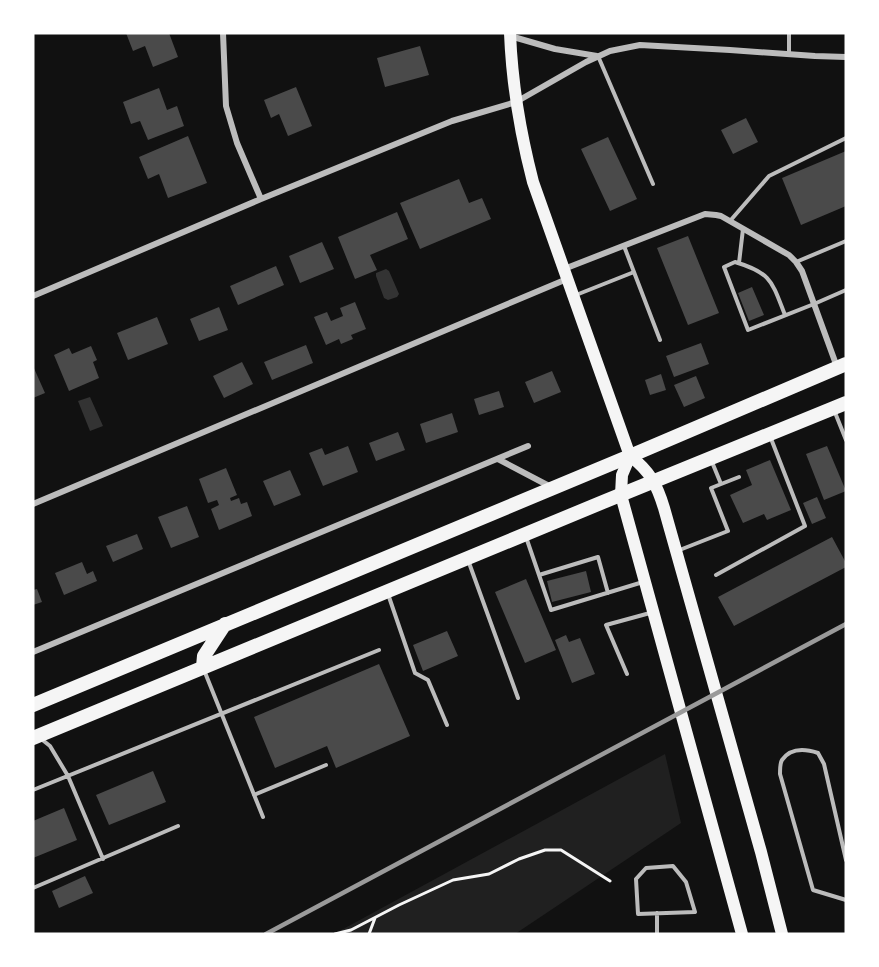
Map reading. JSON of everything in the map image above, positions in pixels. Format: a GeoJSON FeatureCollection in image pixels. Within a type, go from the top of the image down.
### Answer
{"type":"FeatureCollection","features":[{"type":"Feature","properties":{"kind":"main road"},"geometry":{"type":"LineString","coordinates":[[510,34],[516,102],[533,182],[630,456],[655,482],[664,508],[782,934]]}},
{"type":"Feature","properties":{"kind":"main road"},"geometry":{"type":"LineString","coordinates":[[33,705],[842,366]]}},
{"type":"Feature","properties":{"kind":"main road"},"geometry":{"type":"LineString","coordinates":[[34,735],[840,406]]}},
{"type":"Feature","properties":{"kind":"main road"},"geometry":{"type":"LineString","coordinates":[[630,456],[622,475],[621,495],[742,934]]}},
{"type":"Feature","properties":{"kind":"main road"},"geometry":{"type":"LineString","coordinates":[[203,667],[204,656],[225,624]]}},
{"type":"Feature","properties":{"kind":"street"},"geometry":{"type":"LineString","coordinates":[[223,33],[226,106],[237,143],[261,199]]}},
{"type":"Feature","properties":{"kind":"street"},"geometry":{"type":"LineString","coordinates":[[510,34],[555,49],[598,56]]}},
{"type":"Feature","properties":{"kind":"street"},"geometry":{"type":"LineString","coordinates":[[33,296],[261,199],[452,122],[516,102],[610,51],[640,45],[846,57]]}},
{"type":"Feature","properties":{"kind":"street"},"geometry":{"type":"LineString","coordinates":[[33,504],[566,274],[624,246],[705,214],[716,215],[729,221],[789,255],[796,262],[802,271],[842,366]]}},
{"type":"Feature","properties":{"kind":"street"},"geometry":{"type":"LineString","coordinates":[[33,652],[528,446]]}},
{"type":"Feature","properties":{"kind":"street"},"geometry":{"type":"LineString","coordinates":[[498,459],[553,488]]}},
{"type":"Feature","properties":{"kind":"lane"},"geometry":{"type":"LineString","coordinates":[[789,33],[789,54]]}},
{"type":"Feature","properties":{"kind":"lane"},"geometry":{"type":"LineString","coordinates":[[598,56],[653,184]]}},
{"type":"Feature","properties":{"kind":"lane"},"geometry":{"type":"LineString","coordinates":[[729,221],[769,176],[846,138]]}},
{"type":"Feature","properties":{"kind":"lane"},"geometry":{"type":"LineString","coordinates":[[739,263],[743,229]]}},
{"type":"Feature","properties":{"kind":"lane"},"geometry":{"type":"LineString","coordinates":[[796,262],[846,241]]}},
{"type":"Feature","properties":{"kind":"lane"},"geometry":{"type":"LineString","coordinates":[[624,246],[660,340]]}},
{"type":"Feature","properties":{"kind":"lane"},"geometry":{"type":"LineString","coordinates":[[785,315],[772,283],[760,271],[735,262],[724,267],[748,330],[814,304],[846,290]]}},
{"type":"Feature","properties":{"kind":"lane"},"geometry":{"type":"LineString","coordinates":[[573,296],[634,272]]}},
{"type":"Feature","properties":{"kind":"lane"},"geometry":{"type":"LineString","coordinates":[[840,406],[846,440]]}},
{"type":"Feature","properties":{"kind":"lane"},"geometry":{"type":"LineString","coordinates":[[716,575],[804,526],[769,435]]}},
{"type":"Feature","properties":{"kind":"lane"},"geometry":{"type":"LineString","coordinates":[[711,459],[721,484]]}},
{"type":"Feature","properties":{"kind":"lane"},"geometry":{"type":"LineString","coordinates":[[676,551],[728,531],[711,488],[738,477]]}},
{"type":"Feature","properties":{"kind":"lane"},"geometry":{"type":"LineString","coordinates":[[525,534],[551,610],[644,582]]}},
{"type":"Feature","properties":{"kind":"lane"},"geometry":{"type":"LineString","coordinates":[[539,575],[598,557],[609,593]]}},
{"type":"Feature","properties":{"kind":"lane"},"geometry":{"type":"LineString","coordinates":[[468,558],[518,698]]}},
{"type":"Feature","properties":{"kind":"lane"},"geometry":{"type":"LineString","coordinates":[[387,591],[415,673],[428,680],[447,725]]}},
{"type":"Feature","properties":{"kind":"lane"},"geometry":{"type":"LineString","coordinates":[[627,674],[606,625],[653,612]]}},
{"type":"Feature","properties":{"kind":"lane"},"geometry":{"type":"LineString","coordinates":[[33,790],[379,650]]}},
{"type":"Feature","properties":{"kind":"lane"},"geometry":{"type":"LineString","coordinates":[[203,667],[263,817]]}},
{"type":"Feature","properties":{"kind":"lane"},"geometry":{"type":"LineString","coordinates":[[34,735],[50,746],[68,776],[103,858]]}},
{"type":"Feature","properties":{"kind":"lane"},"geometry":{"type":"LineString","coordinates":[[846,860],[824,764],[818,753],[798,749],[782,760],[780,774],[813,890],[846,900]]}},
{"type":"Feature","properties":{"kind":"lane"},"geometry":{"type":"LineString","coordinates":[[254,795],[326,765]]}},
{"type":"Feature","properties":{"kind":"lane"},"geometry":{"type":"LineString","coordinates":[[33,888],[178,826]]}},
{"type":"Feature","properties":{"kind":"lane"},"geometry":{"type":"LineString","coordinates":[[672,866],[686,882],[695,912],[657,913],[638,914],[636,879],[646,868],[672,866]]}},
{"type":"Feature","properties":{"kind":"lane"},"geometry":{"type":"LineString","coordinates":[[657,913],[657,934]]}},
{"type":"Feature","properties":{"kind":"path"},"geometry":{"type":"LineString","coordinates":[[335,934],[351,930],[399,904],[453,880],[489,874],[519,859],[545,850],[561,850],[610,881]]}},
{"type":"Feature","properties":{"kind":"path"},"geometry":{"type":"LineString","coordinates":[[369,934],[376,917]]}},
{"type":"Feature","properties":{"kind":"shaded area"},"geometry":{"type":"Polygon","coordinates":[[[386,269],[399,294],[388,300],[384,298],[376,276],[376,273],[386,269]]]}},
{"type":"Feature","properties":{"kind":"shaded area"},"geometry":{"type":"Polygon","coordinates":[[[90,397],[103,426],[90,431],[78,401],[90,397]]]}},
{"type":"Feature","properties":{"kind":"shaded area"},"geometry":{"type":"Polygon","coordinates":[[[665,754],[681,823],[515,934],[334,934],[665,754]]]}},
{"type":"Feature","properties":{"kind":"building"},"geometry":{"type":"Polygon","coordinates":[[[126,33],[169,33],[178,57],[153,67],[145,46],[133,51],[126,33]]]}},
{"type":"Feature","properties":{"kind":"building"},"geometry":{"type":"Polygon","coordinates":[[[420,46],[429,75],[385,87],[377,58],[420,46]]]}},
{"type":"Feature","properties":{"kind":"building"},"geometry":{"type":"Polygon","coordinates":[[[296,87],[312,126],[288,136],[279,114],[271,118],[264,100],[296,87]]]}},
{"type":"Feature","properties":{"kind":"building"},"geometry":{"type":"Polygon","coordinates":[[[159,88],[167,110],[177,106],[184,126],[148,140],[140,121],[131,124],[123,102],[159,88]]]}},
{"type":"Feature","properties":{"kind":"building"},"geometry":{"type":"Polygon","coordinates":[[[746,118],[758,142],[733,154],[721,130],[746,118]]]}},
{"type":"Feature","properties":{"kind":"building"},"geometry":{"type":"Polygon","coordinates":[[[188,136],[207,183],[168,198],[159,174],[148,179],[139,157],[188,136]]]}},
{"type":"Feature","properties":{"kind":"building"},"geometry":{"type":"Polygon","coordinates":[[[608,137],[637,199],[610,211],[581,149],[608,137]]]}},
{"type":"Feature","properties":{"kind":"building"},"geometry":{"type":"Polygon","coordinates":[[[846,151],[846,206],[801,225],[782,178],[846,151]]]}},
{"type":"Feature","properties":{"kind":"building"},"geometry":{"type":"Polygon","coordinates":[[[459,179],[469,203],[482,198],[491,219],[420,249],[400,203],[459,179]]]}},
{"type":"Feature","properties":{"kind":"building"},"geometry":{"type":"Polygon","coordinates":[[[397,212],[408,239],[370,255],[377,270],[355,279],[338,237],[397,212]]]}},
{"type":"Feature","properties":{"kind":"building"},"geometry":{"type":"Polygon","coordinates":[[[688,236],[719,313],[688,325],[657,248],[688,236]]]}},
{"type":"Feature","properties":{"kind":"building"},"geometry":{"type":"Polygon","coordinates":[[[322,242],[334,269],[300,283],[289,256],[322,242]]]}},
{"type":"Feature","properties":{"kind":"building"},"geometry":{"type":"Polygon","coordinates":[[[276,266],[284,285],[238,305],[230,286],[276,266]]]}},
{"type":"Feature","properties":{"kind":"building"},"geometry":{"type":"Polygon","coordinates":[[[752,287],[764,315],[749,321],[738,293],[752,287]]]}},
{"type":"Feature","properties":{"kind":"building"},"geometry":{"type":"Polygon","coordinates":[[[355,302],[366,329],[351,335],[353,339],[341,344],[339,339],[326,345],[314,317],[327,312],[331,321],[343,316],[340,308],[355,302]]]}},
{"type":"Feature","properties":{"kind":"building"},"geometry":{"type":"Polygon","coordinates":[[[219,307],[228,330],[199,341],[190,319],[219,307]]]}},
{"type":"Feature","properties":{"kind":"building"},"geometry":{"type":"Polygon","coordinates":[[[157,317],[168,344],[128,360],[117,333],[157,317]]]}},
{"type":"Feature","properties":{"kind":"building"},"geometry":{"type":"Polygon","coordinates":[[[701,343],[709,364],[674,377],[666,356],[701,343]]]}},
{"type":"Feature","properties":{"kind":"building"},"geometry":{"type":"Polygon","coordinates":[[[306,345],[313,363],[272,380],[264,362],[306,345]]]}},
{"type":"Feature","properties":{"kind":"building"},"geometry":{"type":"Polygon","coordinates":[[[91,346],[97,360],[93,362],[99,378],[69,391],[54,355],[69,348],[72,354],[91,346]]]}},
{"type":"Feature","properties":{"kind":"building"},"geometry":{"type":"Polygon","coordinates":[[[242,362],[253,384],[224,398],[213,376],[242,362]]]}},
{"type":"Feature","properties":{"kind":"building"},"geometry":{"type":"Polygon","coordinates":[[[33,366],[45,393],[33,398],[33,366]]]}},
{"type":"Feature","properties":{"kind":"building"},"geometry":{"type":"Polygon","coordinates":[[[552,371],[561,392],[534,403],[525,382],[552,371]]]}},
{"type":"Feature","properties":{"kind":"building"},"geometry":{"type":"Polygon","coordinates":[[[661,374],[666,390],[650,395],[645,380],[661,374]]]}},
{"type":"Feature","properties":{"kind":"building"},"geometry":{"type":"Polygon","coordinates":[[[696,376],[705,398],[684,407],[674,385],[696,376]]]}},
{"type":"Feature","properties":{"kind":"building"},"geometry":{"type":"Polygon","coordinates":[[[499,391],[504,407],[479,415],[474,399],[499,391]]]}},
{"type":"Feature","properties":{"kind":"building"},"geometry":{"type":"Polygon","coordinates":[[[452,413],[458,432],[426,443],[420,424],[452,413]]]}},
{"type":"Feature","properties":{"kind":"building"},"geometry":{"type":"Polygon","coordinates":[[[398,432],[405,450],[376,461],[369,443],[398,432]]]}},
{"type":"Feature","properties":{"kind":"building"},"geometry":{"type":"Polygon","coordinates":[[[348,446],[358,472],[323,486],[309,453],[322,448],[325,455],[348,446]]]}},
{"type":"Feature","properties":{"kind":"building"},"geometry":{"type":"Polygon","coordinates":[[[827,446],[846,491],[824,500],[806,454],[827,446]]]}},
{"type":"Feature","properties":{"kind":"building"},"geometry":{"type":"Polygon","coordinates":[[[770,460],[791,510],[767,520],[764,514],[743,523],[730,495],[752,485],[746,470],[770,460]]]}},
{"type":"Feature","properties":{"kind":"building"},"geometry":{"type":"Polygon","coordinates":[[[226,468],[237,495],[230,498],[231,501],[239,498],[241,504],[247,502],[252,516],[219,530],[211,509],[219,505],[217,500],[208,503],[199,479],[226,468]]]}},
{"type":"Feature","properties":{"kind":"building"},"geometry":{"type":"Polygon","coordinates":[[[290,470],[301,495],[274,506],[263,481],[290,470]]]}},
{"type":"Feature","properties":{"kind":"building"},"geometry":{"type":"Polygon","coordinates":[[[817,497],[826,518],[812,524],[803,503],[817,497]]]}},
{"type":"Feature","properties":{"kind":"building"},"geometry":{"type":"Polygon","coordinates":[[[187,506],[199,537],[171,548],[158,517],[187,506]]]}},
{"type":"Feature","properties":{"kind":"building"},"geometry":{"type":"Polygon","coordinates":[[[137,534],[143,549],[113,562],[106,546],[137,534]]]}},
{"type":"Feature","properties":{"kind":"building"},"geometry":{"type":"Polygon","coordinates":[[[832,537],[846,567],[734,626],[718,597],[832,537]]]}},
{"type":"Feature","properties":{"kind":"building"},"geometry":{"type":"Polygon","coordinates":[[[82,562],[87,574],[93,571],[97,581],[64,595],[55,573],[82,562]]]}},
{"type":"Feature","properties":{"kind":"building"},"geometry":{"type":"Polygon","coordinates":[[[586,571],[591,592],[552,602],[547,581],[586,571]]]}},
{"type":"Feature","properties":{"kind":"building"},"geometry":{"type":"Polygon","coordinates":[[[526,579],[556,650],[525,663],[495,592],[526,579]]]}},
{"type":"Feature","properties":{"kind":"building"},"geometry":{"type":"Polygon","coordinates":[[[37,589],[42,602],[33,605],[33,590],[37,589]]]}},
{"type":"Feature","properties":{"kind":"building"},"geometry":{"type":"Polygon","coordinates":[[[447,631],[458,656],[423,671],[413,645],[447,631]]]}},
{"type":"Feature","properties":{"kind":"building"},"geometry":{"type":"Polygon","coordinates":[[[566,635],[569,642],[580,638],[595,674],[572,683],[555,640],[566,635]]]}},
{"type":"Feature","properties":{"kind":"building"},"geometry":{"type":"Polygon","coordinates":[[[379,664],[410,736],[336,768],[327,746],[275,768],[254,717],[379,664]]]}},
{"type":"Feature","properties":{"kind":"building"},"geometry":{"type":"Polygon","coordinates":[[[153,771],[166,802],[109,825],[96,795],[153,771]]]}},
{"type":"Feature","properties":{"kind":"building"},"geometry":{"type":"Polygon","coordinates":[[[64,808],[77,840],[33,858],[33,821],[64,808]]]}},
{"type":"Feature","properties":{"kind":"building"},"geometry":{"type":"Polygon","coordinates":[[[85,876],[93,893],[59,908],[52,891],[85,876]]]}},
{"type":"Feature","properties":{"kind":"railway"},"geometry":{"type":"LineString","coordinates":[[266,934],[846,624]]}}]}
